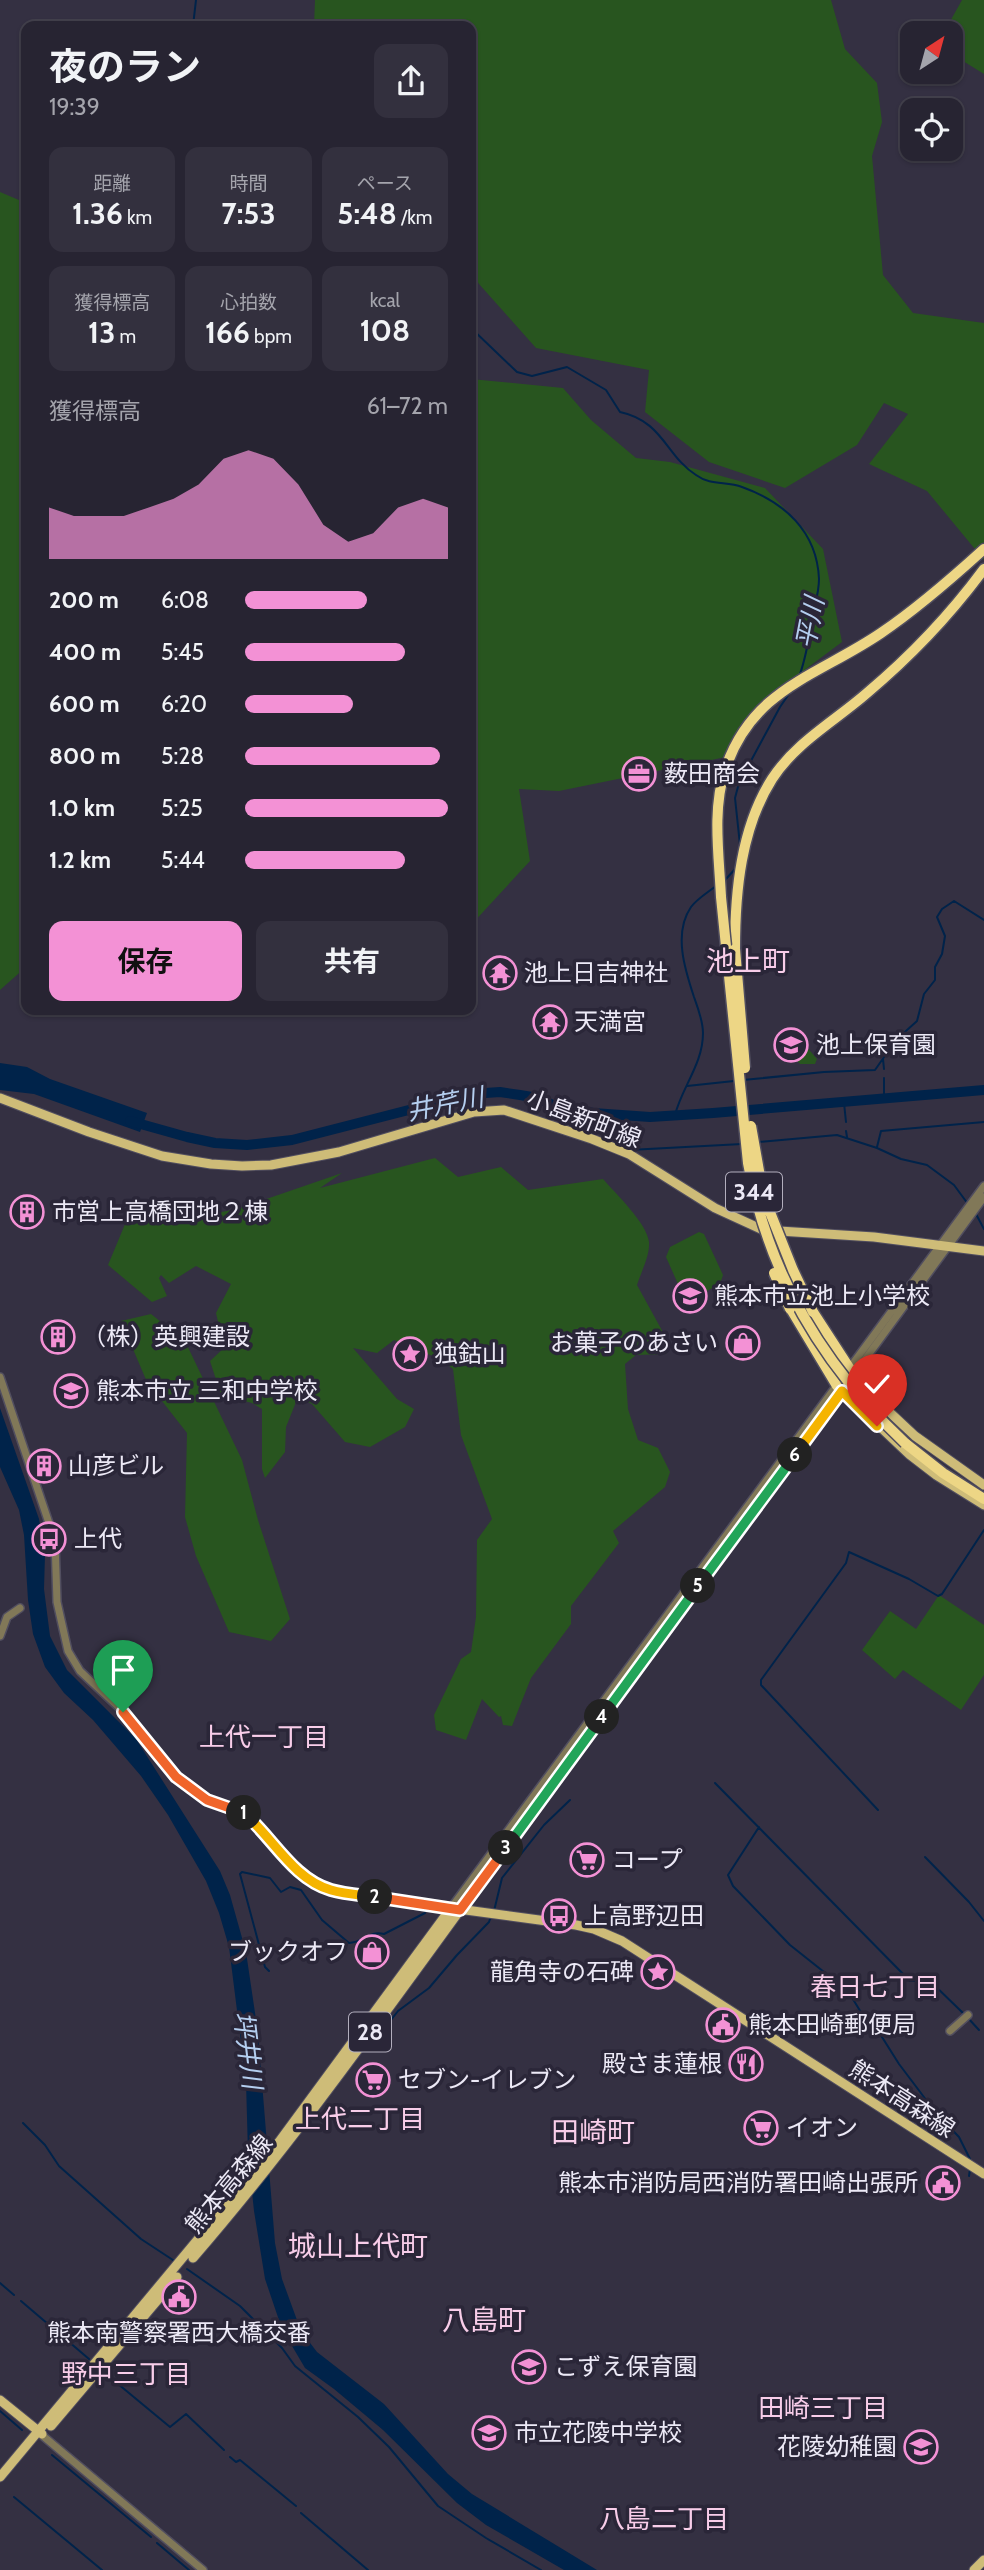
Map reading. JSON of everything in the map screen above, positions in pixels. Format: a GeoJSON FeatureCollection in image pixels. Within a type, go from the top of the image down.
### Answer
{"type":"FeatureCollection","features":[{"type":"Feature","properties":{"kind":"highway","name":"344"},"geometry":{"type":"LineString","coordinates":[[984,549],[912,611],[860,647],[777,694],[752,720],[732,753],[721,788],[718,838],[721,897],[756,1187],[784,1265],[814,1326],[856,1385],[907,1441],[943,1474],[984,1499]]}},
{"type":"Feature","properties":{"kind":"highway","name":"344"},"geometry":{"type":"LineString","coordinates":[[756,1187],[735,948],[735,911],[741,866],[761,799],[783,763],[815,733],[867,694],[924,641],[984,569]]}},
{"type":"Feature","properties":{"kind":"highway"},"geometry":{"type":"LineString","coordinates":[[756,1187],[762,1240],[792,1311],[840,1388]]}},
{"type":"Feature","properties":{"kind":"highway"},"geometry":{"type":"LineString","coordinates":[[756,1187],[813,1312],[852,1371]]}},
{"type":"Feature","properties":{"kind":"highway","name":"344"},"geometry":{"type":"LineString","coordinates":[[907,1441],[984,1493]]}},
{"type":"Feature","properties":{"kind":"main road","name":"小島新町線"},"geometry":{"type":"LineString","coordinates":[[0,1098],[162,1156],[242,1166],[271,1165],[326,1155],[474,1112],[504,1110],[629,1154],[715,1208],[762,1230],[874,1237],[984,1251]]}},
{"type":"Feature","properties":{"kind":"main road"},"geometry":{"type":"LineString","coordinates":[[852,1371],[868,1392],[906,1429],[941,1457],[984,1485]]}},
{"type":"Feature","properties":{"kind":"main road"},"geometry":{"type":"LineString","coordinates":[[840,1388],[909,1455],[984,1504]]}},
{"type":"Feature","properties":{"kind":"main road","name":"熊本高森線"},"geometry":{"type":"LineString","coordinates":[[41,2434],[243,2188],[455,1909]]}},
{"type":"Feature","properties":{"kind":"main road","name":"熊本高森線"},"geometry":{"type":"LineString","coordinates":[[41,2434],[280,2154],[455,1909]]}},
{"type":"Feature","properties":{"kind":"main road","name":"熊本高森線"},"geometry":{"type":"LineString","coordinates":[[455,1909],[576,1925],[594,1929],[622,1941],[984,2175]]}},
{"type":"Feature","properties":{"kind":"main road"},"geometry":{"type":"LineString","coordinates":[[0,2400],[41,2434]]}},
{"type":"Feature","properties":{"kind":"main road"},"geometry":{"type":"LineString","coordinates":[[0,2477],[41,2434]]}},
{"type":"Feature","properties":{"kind":"main road"},"geometry":{"type":"LineString","coordinates":[[0,2487],[41,2434]]}},
{"type":"Feature","properties":{"kind":"main road"},"geometry":{"type":"LineString","coordinates":[[974,2570],[984,2560]]}},
{"type":"Feature","properties":{"kind":"street"},"geometry":{"type":"LineString","coordinates":[[0,1377],[55,1541],[57,1602],[68,1651],[80,1671],[126,1714],[176,1777],[207,1800],[245,1814],[306,1879],[332,1891],[455,1909],[827,1406],[984,1186]]}},
{"type":"Feature","properties":{"kind":"street"},"geometry":{"type":"LineString","coordinates":[[943,1246],[984,1197]]}},
{"type":"Feature","properties":{"kind":"street"},"geometry":{"type":"LineString","coordinates":[[0,1636],[7,1617],[20,1608]]}},
{"type":"Feature","properties":{"kind":"street"},"geometry":{"type":"LineString","coordinates":[[950,2031],[968,2015]]}},
{"type":"Feature","properties":{"kind":"street"},"geometry":{"type":"LineString","coordinates":[[41,2434],[203,2570]]}},
{"type":"Feature","properties":{"kind":"green space"},"geometry":{"type":"Polygon","coordinates":[[[315,0],[831,0],[845,49],[877,83],[882,122],[872,156],[883,275],[913,313],[984,323],[984,560],[927,491],[869,464],[908,414],[884,403],[857,445],[785,488],[709,462],[645,412],[649,370],[536,348],[476,279],[476,21],[314,21],[315,0]]]}},
{"type":"Feature","properties":{"kind":"green space"},"geometry":{"type":"Polygon","coordinates":[[[962,0],[984,0],[984,74],[963,61],[963,21],[950,21],[962,0]]]}},
{"type":"Feature","properties":{"kind":"green space"},"geometry":{"type":"Polygon","coordinates":[[[0,192],[21,201],[21,971],[0,990],[0,192]]]}},
{"type":"Feature","properties":{"kind":"green space"},"geometry":{"type":"Polygon","coordinates":[[[476,379],[563,388],[591,420],[636,458],[670,462],[765,488],[823,549],[842,642],[759,704],[726,757],[559,791],[519,789],[530,861],[476,920],[476,379]]]}},
{"type":"Feature","properties":{"kind":"green space"},"geometry":{"type":"Polygon","coordinates":[[[799,1038],[817,1059],[815,1064],[800,1064],[790,1053],[794,1042],[799,1038]]]}},
{"type":"Feature","properties":{"kind":"green space"},"geometry":{"type":"Polygon","coordinates":[[[435,1158],[458,1177],[501,1167],[528,1190],[603,1179],[637,1217],[647,1234],[648,1253],[637,1285],[670,1345],[666,1354],[636,1355],[625,1364],[628,1409],[638,1440],[658,1448],[670,1472],[665,1487],[613,1531],[619,1543],[571,1606],[571,1624],[531,1678],[512,1726],[503,1725],[501,1716],[482,1699],[466,1740],[436,1730],[434,1715],[461,1659],[471,1652],[476,1617],[477,1540],[492,1519],[461,1435],[453,1369],[440,1359],[394,1340],[377,1353],[353,1348],[397,1399],[414,1409],[405,1427],[370,1447],[345,1442],[312,1404],[298,1397],[286,1427],[285,1452],[265,1478],[262,1469],[262,1409],[252,1403],[221,1395],[210,1361],[224,1348],[216,1313],[231,1284],[196,1266],[169,1283],[161,1275],[159,1278],[167,1296],[152,1302],[108,1265],[128,1217],[144,1205],[175,1221],[237,1209],[342,1173],[320,1188],[435,1158]]]}},
{"type":"Feature","properties":{"kind":"green space"},"geometry":{"type":"Polygon","coordinates":[[[699,1232],[704,1234],[723,1275],[720,1284],[690,1300],[682,1293],[666,1257],[670,1247],[699,1232]]]}},
{"type":"Feature","properties":{"kind":"green space"},"geometry":{"type":"Polygon","coordinates":[[[151,1314],[185,1341],[242,1460],[290,1619],[271,1641],[229,1632],[196,1556],[185,1517],[187,1433],[147,1382],[121,1321],[151,1314]]]}},
{"type":"Feature","properties":{"kind":"green space"},"geometry":{"type":"Polygon","coordinates":[[[939,1595],[984,1625],[984,1675],[961,1710],[903,1670],[895,1679],[862,1650],[890,1611],[916,1629],[939,1595]]]}},
{"type":"Feature","properties":{"kind":"water"},"geometry":{"type":"Polygon","coordinates":[[[0,1063],[27,1067],[50,1079],[147,1113],[140,1132],[34,1094],[0,1090],[0,1063]]]}},
{"type":"Feature","properties":{"kind":"water","name":"坪井川"},"geometry":{"type":"Polygon","coordinates":[[[0,1408],[39,1519],[45,1555],[44,1589],[50,1636],[67,1670],[136,1739],[220,1871],[230,1895],[246,1952],[258,2033],[275,2243],[282,2279],[301,2331],[317,2352],[384,2404],[448,2474],[472,2494],[597,2570],[564,2570],[486,2525],[457,2503],[383,2430],[305,2368],[282,2329],[265,2279],[254,2211],[248,2153],[246,2082],[229,1947],[219,1913],[206,1881],[168,1815],[141,1776],[93,1720],[64,1693],[45,1667],[33,1634],[24,1535],[19,1510],[0,1467],[0,1408]]]}},
{"type":"Feature","properties":{"kind":"waterway","name":"平川"},"geometry":{"type":"LineString","coordinates":[[194,21],[196,0]]}},
{"type":"Feature","properties":{"kind":"waterway","name":"平川"},"geometry":{"type":"LineString","coordinates":[[476,333],[517,372],[532,376],[567,367],[606,390],[620,412],[646,423],[696,475],[707,481],[736,485],[757,493],[796,521],[812,546],[819,579],[800,674]]}},
{"type":"Feature","properties":{"kind":"waterway","name":"平川"},"geometry":{"type":"LineString","coordinates":[[740,845],[735,798],[739,783],[791,691]]}},
{"type":"Feature","properties":{"kind":"waterway","name":"平川"},"geometry":{"type":"LineString","coordinates":[[726,879],[736,868]]}},
{"type":"Feature","properties":{"kind":"waterway","name":"平川"},"geometry":{"type":"LineString","coordinates":[[675,1115],[700,1055],[703,1033],[684,964],[683,928],[691,907],[716,886]]}},
{"type":"Feature","properties":{"kind":"waterway"},"geometry":{"type":"LineString","coordinates":[[743,1080],[875,1070],[896,1040],[917,1021],[924,994],[935,980],[935,967],[942,954],[945,936],[937,917],[942,909],[954,901],[984,920]]}},
{"type":"Feature","properties":{"kind":"waterway"},"geometry":{"type":"LineString","coordinates":[[883,1059],[884,1069]]}},
{"type":"Feature","properties":{"kind":"waterway"},"geometry":{"type":"LineString","coordinates":[[884,1078],[884,1099]]}},
{"type":"Feature","properties":{"kind":"waterway"},"geometry":{"type":"LineString","coordinates":[[687,1086],[734,1081]]}},
{"type":"Feature","properties":{"kind":"waterway","name":"井芹川"},"geometry":{"type":"LineString","coordinates":[[130,1121],[215,1143],[247,1145],[292,1140],[471,1094],[500,1092],[538,1098],[557,1107],[593,1113],[650,1117],[984,1090]]}},
{"type":"Feature","properties":{"kind":"waterway"},"geometry":{"type":"LineString","coordinates":[[844,1103],[846,1122]]}},
{"type":"Feature","properties":{"kind":"waterway"},"geometry":{"type":"LineString","coordinates":[[877,1147],[881,1131],[984,1122]]}},
{"type":"Feature","properties":{"kind":"waterway"},"geometry":{"type":"LineString","coordinates":[[846,1131],[847,1137]]}},
{"type":"Feature","properties":{"kind":"waterway"},"geometry":{"type":"LineString","coordinates":[[758,1142],[837,1135],[901,1159],[927,1165],[954,1185],[968,1204]]}},
{"type":"Feature","properties":{"kind":"waterway"},"geometry":{"type":"LineString","coordinates":[[629,1150],[742,1144]]}},
{"type":"Feature","properties":{"kind":"waterway"},"geometry":{"type":"LineString","coordinates":[[976,1214],[984,1229]]}},
{"type":"Feature","properties":{"kind":"waterway"},"geometry":{"type":"LineString","coordinates":[[878,1810],[761,1685],[761,1680],[846,1563],[849,1552],[909,1579],[938,1596],[942,1594],[984,1530]]}},
{"type":"Feature","properties":{"kind":"waterway"},"geometry":{"type":"LineString","coordinates":[[715,1783],[910,1981],[930,1981],[964,2014]]}},
{"type":"Feature","properties":{"kind":"waterway"},"geometry":{"type":"LineString","coordinates":[[494,1911],[502,1878],[544,1825],[570,1800]]}},
{"type":"Feature","properties":{"kind":"waterway"},"geometry":{"type":"LineString","coordinates":[[759,1827],[728,1875],[733,1886],[790,1945],[848,1991],[862,2014],[870,2018],[899,2064],[936,2113],[959,2137],[970,2159]]}},
{"type":"Feature","properties":{"kind":"waterway"},"geometry":{"type":"LineString","coordinates":[[925,1857],[984,1921]]}},
{"type":"Feature","properties":{"kind":"waterway"},"geometry":{"type":"LineString","coordinates":[[269,1971],[265,1967],[240,1874],[242,1872],[270,1878],[281,1892],[290,1887],[301,1890],[322,1920],[349,1943],[374,1934],[384,1934],[425,1913]]}},
{"type":"Feature","properties":{"kind":"waterway"},"geometry":{"type":"LineString","coordinates":[[376,2039],[398,2011],[429,1988],[489,1922],[491,1916]]}},
{"type":"Feature","properties":{"kind":"waterway"},"geometry":{"type":"LineString","coordinates":[[968,2018],[979,2030]]}},
{"type":"Feature","properties":{"kind":"waterway"},"geometry":{"type":"LineString","coordinates":[[23,2123],[45,2145],[59,2166],[141,2239],[176,2262]]}},
{"type":"Feature","properties":{"kind":"waterway"},"geometry":{"type":"LineString","coordinates":[[969,2176],[970,2169]]}},
{"type":"Feature","properties":{"kind":"waterway"},"geometry":{"type":"LineString","coordinates":[[187,2269],[240,2306],[282,2348],[295,2366],[358,2417],[389,2447],[438,2506],[541,2570]]}},
{"type":"Feature","properties":{"kind":"waterway"},"geometry":{"type":"LineString","coordinates":[[0,2283],[14,2295]]}},
{"type":"Feature","properties":{"kind":"waterway"},"geometry":{"type":"LineString","coordinates":[[21,2301],[89,2359]]}},
{"type":"Feature","properties":{"kind":"waterway"},"geometry":{"type":"LineString","coordinates":[[106,2374],[170,2427],[186,2414],[224,2450]]}},
{"type":"Feature","properties":{"kind":"waterway"},"geometry":{"type":"LineString","coordinates":[[0,2411],[22,2430]]}},
{"type":"Feature","properties":{"kind":"waterway"},"geometry":{"type":"LineString","coordinates":[[52,2455],[151,2537]]}},
{"type":"Feature","properties":{"kind":"waterway"},"geometry":{"type":"LineString","coordinates":[[230,2457],[236,2462],[240,2460],[296,2506]]}},
{"type":"Feature","properties":{"kind":"waterway"},"geometry":{"type":"LineString","coordinates":[[14,2497],[102,2570]]}},
{"type":"Feature","properties":{"kind":"waterway"},"geometry":{"type":"LineString","coordinates":[[301,2513],[368,2570]]}},
{"type":"Feature","properties":{"kind":"waterway"},"geometry":{"type":"LineString","coordinates":[[157,2543],[189,2570]]}},
{"type":"Feature","properties":{"kind":"place","name":"薮田商会"},"geometry":{"type":"Point","coordinates":[639,774]}},
{"type":"Feature","properties":{"kind":"place","name":"池上日吉神社"},"geometry":{"type":"Point","coordinates":[500,973]}},
{"type":"Feature","properties":{"kind":"place","name":"天満宮"},"geometry":{"type":"Point","coordinates":[550,1022]}},
{"type":"Feature","properties":{"kind":"place","name":"池上保育園"},"geometry":{"type":"Point","coordinates":[791,1045]}},
{"type":"Feature","properties":{"kind":"place","name":"市営上高橋団地２棟"},"geometry":{"type":"Point","coordinates":[27,1212]}},
{"type":"Feature","properties":{"kind":"place","name":"熊本市立池上小学校"},"geometry":{"type":"Point","coordinates":[690,1296]}},
{"type":"Feature","properties":{"kind":"place","name":"（株）英興建設"},"geometry":{"type":"Point","coordinates":[58,1337]}},
{"type":"Feature","properties":{"kind":"place","name":"お菓子のあさい"},"geometry":{"type":"Point","coordinates":[743,1343]}},
{"type":"Feature","properties":{"kind":"place","name":"独鈷山"},"geometry":{"type":"Point","coordinates":[410,1354]}},
{"type":"Feature","properties":{"kind":"place","name":"熊本市立 三和中学校"},"geometry":{"type":"Point","coordinates":[71,1391]}},
{"type":"Feature","properties":{"kind":"place","name":"山彦ビル"},"geometry":{"type":"Point","coordinates":[44,1466]}},
{"type":"Feature","properties":{"kind":"place","name":"上代"},"geometry":{"type":"Point","coordinates":[49,1539]}},
{"type":"Feature","properties":{"kind":"place","name":"コープ"},"geometry":{"type":"Point","coordinates":[587,1860]}},
{"type":"Feature","properties":{"kind":"place","name":"上高野辺田"},"geometry":{"type":"Point","coordinates":[559,1916]}},
{"type":"Feature","properties":{"kind":"place","name":"ブックオフ"},"geometry":{"type":"Point","coordinates":[372,1952]}},
{"type":"Feature","properties":{"kind":"place","name":"龍角寺の石碑"},"geometry":{"type":"Point","coordinates":[658,1972]}},
{"type":"Feature","properties":{"kind":"place","name":"熊本田崎郵便局"},"geometry":{"type":"Point","coordinates":[723,2025]}},
{"type":"Feature","properties":{"kind":"place","name":"殿さま蓮根"},"geometry":{"type":"Point","coordinates":[746,2064]}},
{"type":"Feature","properties":{"kind":"place","name":"セブン-イレブン"},"geometry":{"type":"Point","coordinates":[373,2080]}},
{"type":"Feature","properties":{"kind":"place","name":"イオン"},"geometry":{"type":"Point","coordinates":[761,2128]}},
{"type":"Feature","properties":{"kind":"place","name":"熊本市消防局西消防署田崎出張所"},"geometry":{"type":"Point","coordinates":[943,2183]}},
{"type":"Feature","properties":{"kind":"place","name":"熊本南警察署西大橋交番"},"geometry":{"type":"Point","coordinates":[179,2297]}},
{"type":"Feature","properties":{"kind":"place","name":"こずえ保育園"},"geometry":{"type":"Point","coordinates":[529,2367]}},
{"type":"Feature","properties":{"kind":"place","name":"市立花陵中学校"},"geometry":{"type":"Point","coordinates":[489,2433]}},
{"type":"Feature","properties":{"kind":"place","name":"花陵幼稚園"},"geometry":{"type":"Point","coordinates":[921,2447]}},
{"type":"Feature","properties":{"kind":"district","name":"池上町"},"geometry":{"type":"Point","coordinates":[748,961]}},
{"type":"Feature","properties":{"kind":"district","name":"上代一丁目"},"geometry":{"type":"Point","coordinates":[264,1737]}},
{"type":"Feature","properties":{"kind":"district","name":"春日七丁目"},"geometry":{"type":"Point","coordinates":[875,1987]}},
{"type":"Feature","properties":{"kind":"district","name":"上代二丁目"},"geometry":{"type":"Point","coordinates":[360,2119]}},
{"type":"Feature","properties":{"kind":"district","name":"田崎町"},"geometry":{"type":"Point","coordinates":[593,2132]}},
{"type":"Feature","properties":{"kind":"district","name":"城山上代町"},"geometry":{"type":"Point","coordinates":[358,2246]}},
{"type":"Feature","properties":{"kind":"district","name":"八島町"},"geometry":{"type":"Point","coordinates":[484,2320]}},
{"type":"Feature","properties":{"kind":"district","name":"野中三丁目"},"geometry":{"type":"Point","coordinates":[126,2374]}},
{"type":"Feature","properties":{"kind":"district","name":"田崎三丁目"},"geometry":{"type":"Point","coordinates":[823,2408]}},
{"type":"Feature","properties":{"kind":"district","name":"八島二丁目"},"geometry":{"type":"Point","coordinates":[664,2519]}},
{"type":"Feature","properties":{"kind":"route"},"geometry":{"type":"LineString","coordinates":[[123,1712],[176,1777],[207,1800],[245,1814],[271,1838],[306,1879],[332,1891],[460,1910],[842,1391],[877,1426]]}}]}
